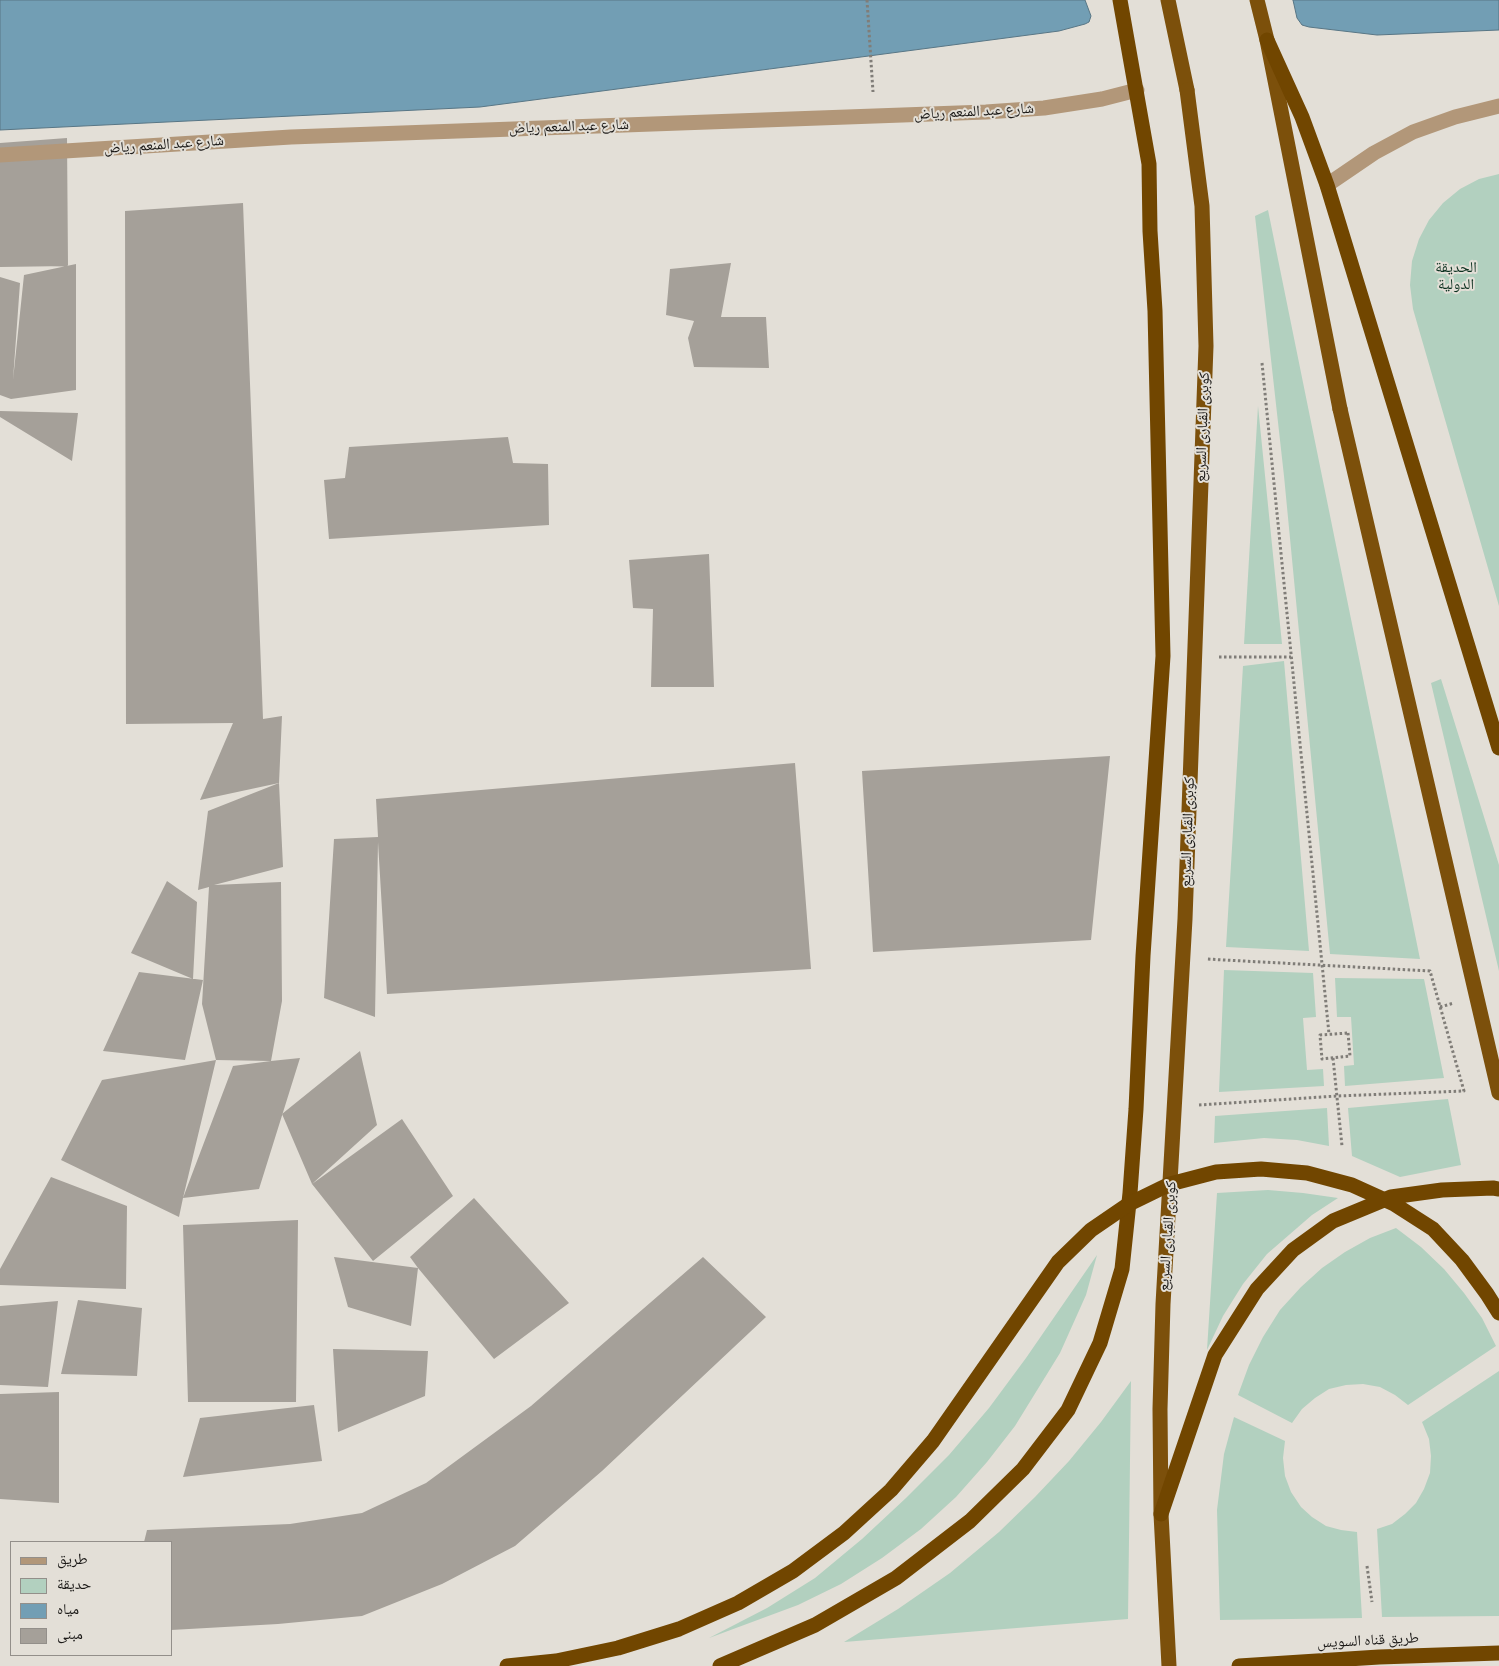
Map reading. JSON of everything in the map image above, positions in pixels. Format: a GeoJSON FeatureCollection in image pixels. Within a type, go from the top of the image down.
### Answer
{"type":"FeatureCollection","features":[{"type":"Feature","properties":{"kind":"highway"},"geometry":{"type":"LineString","coordinates":[[720,1666],[815,1625],[896,1578],[970,1521],[1023,1469],[1068,1410],[1100,1343],[1122,1269],[1131,1184],[1163,656],[1155,311],[1150,230],[1149,164],[1120,0]]}},
{"type":"Feature","properties":{"kind":"highway","name":"كوبرى القبارى السريع"},"geometry":{"type":"LineString","coordinates":[[1168,0],[1187,90],[1202,206],[1206,346],[1183,958],[1163,1304],[1160,1409],[1161,1514],[1169,1666]]}},
{"type":"Feature","properties":{"kind":"highway"},"geometry":{"type":"LineString","coordinates":[[1257,0],[1267,40],[1340,409],[1499,1093]]}},
{"type":"Feature","properties":{"kind":"highway"},"geometry":{"type":"LineString","coordinates":[[1267,40],[1302,117],[1327,185],[1499,748]]}},
{"type":"Feature","properties":{"kind":"highway"},"geometry":{"type":"LineString","coordinates":[[507,1666],[556,1661],[618,1648],[679,1629],[738,1603],[793,1571],[844,1533],[891,1490],[933,1441],[1058,1262],[1091,1230],[1129,1204],[1170,1184],[1216,1172],[1261,1169],[1307,1173],[1352,1185],[1394,1204],[1433,1229],[1462,1260],[1488,1294],[1499,1313]]}},
{"type":"Feature","properties":{"kind":"highway"},"geometry":{"type":"LineString","coordinates":[[1161,1514],[1215,1355],[1257,1289],[1293,1250],[1333,1221],[1391,1197],[1442,1190],[1499,1189]]}},
{"type":"Feature","properties":{"kind":"highway","name":"طريق قناه السويس"},"geometry":{"type":"LineString","coordinates":[[1239,1666],[1379,1657],[1499,1653]]}},
{"type":"Feature","properties":{"kind":"street","name":"شارع عبد المنعم رياض"},"geometry":{"type":"LineString","coordinates":[[0,155],[291,137],[986,112],[1044,108],[1102,99],[1137,90]]}},
{"type":"Feature","properties":{"kind":"street"},"geometry":{"type":"LineString","coordinates":[[1327,185],[1374,153],[1413,132],[1455,117],[1499,106]]}},
{"type":"Feature","properties":{"kind":"path"},"geometry":{"type":"LineString","coordinates":[[867,0],[875,116]]}},
{"type":"Feature","properties":{"kind":"path"},"geometry":{"type":"LineString","coordinates":[[1262,362],[1329,1034]]}},
{"type":"Feature","properties":{"kind":"path"},"geometry":{"type":"LineString","coordinates":[[1212,657],[1291,657]]}},
{"type":"Feature","properties":{"kind":"path"},"geometry":{"type":"LineString","coordinates":[[1183,958],[1430,971],[1464,1091],[1337,1096],[1194,1105]]}},
{"type":"Feature","properties":{"kind":"path"},"geometry":{"type":"LineString","coordinates":[[1348,1033],[1350,1056],[1333,1057],[1322,1059],[1320,1035],[1348,1033]]}},
{"type":"Feature","properties":{"kind":"path"},"geometry":{"type":"LineString","coordinates":[[1333,1057],[1342,1146]]}},
{"type":"Feature","properties":{"kind":"path"},"geometry":{"type":"LineString","coordinates":[[1367,1566],[1372,1602]]}},
{"type":"Feature","properties":{"kind":"green space","name":"الحديقة الدولية"},"geometry":{"type":"Polygon","coordinates":[[[1499,174],[1499,606],[1413,309],[1410,285],[1412,261],[1419,239],[1429,220],[1443,203],[1460,189],[1479,179],[1499,174]]]}},
{"type":"Feature","properties":{"kind":"green space"},"geometry":{"type":"Polygon","coordinates":[[[1268,210],[1420,959],[1330,954],[1284,476],[1255,216],[1268,210]]]}},
{"type":"Feature","properties":{"kind":"green space"},"geometry":{"type":"Polygon","coordinates":[[[1258,406],[1282,644],[1244,644],[1258,406]]]}},
{"type":"Feature","properties":{"kind":"green space"},"geometry":{"type":"Polygon","coordinates":[[[1284,661],[1309,951],[1226,947],[1243,666],[1284,661]]]}},
{"type":"Feature","properties":{"kind":"green space"},"geometry":{"type":"Polygon","coordinates":[[[1441,679],[1499,865],[1499,971],[1431,683],[1441,679]]]}},
{"type":"Feature","properties":{"kind":"green space"},"geometry":{"type":"Polygon","coordinates":[[[1224,970],[1313,973],[1316,1017],[1303,1018],[1307,1070],[1323,1069],[1324,1086],[1219,1092],[1224,970]]]}},
{"type":"Feature","properties":{"kind":"green space"},"geometry":{"type":"Polygon","coordinates":[[[1335,978],[1424,979],[1444,1078],[1345,1086],[1344,1066],[1354,1065],[1351,1017],[1337,1017],[1335,978]]]}},
{"type":"Feature","properties":{"kind":"green space"},"geometry":{"type":"Polygon","coordinates":[[[1448,1099],[1461,1165],[1400,1177],[1352,1156],[1348,1108],[1448,1099]]]}},
{"type":"Feature","properties":{"kind":"green space"},"geometry":{"type":"Polygon","coordinates":[[[1327,1108],[1329,1146],[1297,1140],[1264,1138],[1214,1143],[1215,1116],[1327,1108]]]}},
{"type":"Feature","properties":{"kind":"green space"},"geometry":{"type":"Polygon","coordinates":[[[1268,1190],[1338,1198],[1312,1215],[1267,1254],[1243,1284],[1223,1316],[1207,1350],[1217,1193],[1268,1190]]]}},
{"type":"Feature","properties":{"kind":"green space"},"geometry":{"type":"Polygon","coordinates":[[[1396,1228],[1421,1247],[1444,1269],[1482,1318],[1496,1346],[1408,1405],[1380,1387],[1363,1384],[1346,1385],[1329,1389],[1315,1398],[1302,1409],[1292,1423],[1238,1395],[1249,1365],[1263,1337],[1280,1310],[1301,1287],[1322,1268],[1345,1252],[1370,1238],[1396,1228]]]}},
{"type":"Feature","properties":{"kind":"green space"},"geometry":{"type":"Polygon","coordinates":[[[1097,1255],[1086,1295],[1060,1353],[1015,1426],[956,1497],[921,1529],[882,1558],[841,1584],[798,1605],[709,1638],[767,1608],[815,1578],[862,1539],[906,1498],[949,1455],[989,1408],[1097,1255]]]}},
{"type":"Feature","properties":{"kind":"green space"},"geometry":{"type":"Polygon","coordinates":[[[1499,1371],[1499,1616],[1382,1617],[1377,1529],[1392,1524],[1405,1514],[1416,1503],[1424,1489],[1430,1473],[1431,1456],[1429,1439],[1422,1422],[1499,1371]]]}},
{"type":"Feature","properties":{"kind":"green space"},"geometry":{"type":"Polygon","coordinates":[[[1131,1381],[1128,1619],[844,1642],[898,1609],[950,1573],[999,1532],[1069,1461],[1131,1381]]]}},
{"type":"Feature","properties":{"kind":"green space"},"geometry":{"type":"Polygon","coordinates":[[[1234,1417],[1285,1441],[1283,1458],[1285,1476],[1291,1492],[1301,1507],[1326,1526],[1357,1532],[1362,1618],[1220,1620],[1217,1510],[1224,1454],[1234,1417]]]}},
{"type":"Feature","properties":{"kind":"water"},"geometry":{"type":"Polygon","coordinates":[[[0,0],[1085,0],[1091,16],[1089,22],[1085,24],[1059,31],[480,107],[0,130],[0,0]]]}},
{"type":"Feature","properties":{"kind":"water"},"geometry":{"type":"Polygon","coordinates":[[[1293,0],[1499,0],[1499,30],[1377,35],[1309,27],[1302,25],[1297,18],[1293,0]]]}},
{"type":"Feature","properties":{"kind":"building"},"geometry":{"type":"Polygon","coordinates":[[[67,138],[68,266],[0,267],[0,143],[67,138]]]}},
{"type":"Feature","properties":{"kind":"building"},"geometry":{"type":"Polygon","coordinates":[[[243,203],[263,719],[282,716],[279,783],[200,800],[233,723],[126,724],[125,211],[243,203]]]}},
{"type":"Feature","properties":{"kind":"building"},"geometry":{"type":"Polygon","coordinates":[[[731,263],[721,317],[766,317],[769,368],[694,367],[688,338],[694,321],[666,315],[670,269],[731,263]]]}},
{"type":"Feature","properties":{"kind":"building"},"geometry":{"type":"Polygon","coordinates":[[[76,264],[76,390],[11,399],[0,395],[0,277],[20,283],[13,380],[24,275],[76,264]]]}},
{"type":"Feature","properties":{"kind":"building"},"geometry":{"type":"Polygon","coordinates":[[[0,411],[78,413],[72,461],[0,417],[0,411]]]}},
{"type":"Feature","properties":{"kind":"building"},"geometry":{"type":"Polygon","coordinates":[[[508,437],[513,463],[548,464],[549,525],[329,539],[324,480],[345,478],[349,447],[508,437]]]}},
{"type":"Feature","properties":{"kind":"building"},"geometry":{"type":"Polygon","coordinates":[[[709,554],[714,687],[651,687],[653,609],[633,608],[629,560],[709,554]]]}},
{"type":"Feature","properties":{"kind":"building"},"geometry":{"type":"Polygon","coordinates":[[[1110,756],[1091,940],[873,952],[862,771],[1110,756]]]}},
{"type":"Feature","properties":{"kind":"building"},"geometry":{"type":"Polygon","coordinates":[[[795,763],[811,969],[387,994],[378,842],[375,1017],[324,998],[334,839],[378,837],[376,799],[795,763]]]}},
{"type":"Feature","properties":{"kind":"building"},"geometry":{"type":"Polygon","coordinates":[[[279,783],[283,867],[214,885],[281,882],[282,1001],[271,1061],[216,1060],[202,1004],[209,887],[198,890],[208,811],[279,783]]]}},
{"type":"Feature","properties":{"kind":"building"},"geometry":{"type":"Polygon","coordinates":[[[167,881],[197,902],[193,979],[131,953],[167,881]]]}},
{"type":"Feature","properties":{"kind":"building"},"geometry":{"type":"Polygon","coordinates":[[[139,972],[203,980],[185,1060],[103,1051],[139,972]]]}},
{"type":"Feature","properties":{"kind":"building"},"geometry":{"type":"Polygon","coordinates":[[[360,1051],[377,1125],[312,1184],[282,1114],[360,1051]]]}},
{"type":"Feature","properties":{"kind":"building"},"geometry":{"type":"Polygon","coordinates":[[[300,1058],[259,1189],[183,1198],[233,1066],[300,1058]]]}},
{"type":"Feature","properties":{"kind":"building"},"geometry":{"type":"Polygon","coordinates":[[[216,1060],[179,1217],[61,1160],[102,1080],[216,1060]]]}},
{"type":"Feature","properties":{"kind":"building"},"geometry":{"type":"Polygon","coordinates":[[[402,1119],[453,1196],[373,1261],[312,1184],[402,1119]]]}},
{"type":"Feature","properties":{"kind":"building"},"geometry":{"type":"Polygon","coordinates":[[[51,1177],[127,1206],[126,1289],[0,1285],[0,1269],[51,1177]]]}},
{"type":"Feature","properties":{"kind":"building"},"geometry":{"type":"Polygon","coordinates":[[[474,1198],[569,1303],[494,1359],[410,1257],[474,1198]]]}},
{"type":"Feature","properties":{"kind":"building"},"geometry":{"type":"Polygon","coordinates":[[[298,1220],[296,1402],[188,1402],[183,1225],[298,1220]]]}},
{"type":"Feature","properties":{"kind":"building"},"geometry":{"type":"Polygon","coordinates":[[[334,1257],[418,1268],[411,1326],[348,1307],[334,1257]]]}},
{"type":"Feature","properties":{"kind":"building"},"geometry":{"type":"Polygon","coordinates":[[[703,1257],[766,1317],[602,1471],[515,1546],[442,1584],[362,1616],[278,1624],[172,1630],[172,1541],[144,1541],[147,1530],[290,1524],[362,1513],[426,1483],[531,1406],[703,1257]]]}},
{"type":"Feature","properties":{"kind":"building"},"geometry":{"type":"Polygon","coordinates":[[[78,1300],[142,1308],[137,1376],[61,1374],[78,1300]]]}},
{"type":"Feature","properties":{"kind":"building"},"geometry":{"type":"Polygon","coordinates":[[[58,1301],[48,1387],[0,1385],[0,1306],[58,1301]]]}},
{"type":"Feature","properties":{"kind":"building"},"geometry":{"type":"Polygon","coordinates":[[[333,1349],[428,1351],[425,1396],[338,1432],[333,1349]]]}},
{"type":"Feature","properties":{"kind":"building"},"geometry":{"type":"Polygon","coordinates":[[[59,1392],[59,1503],[0,1499],[0,1394],[59,1392]]]}},
{"type":"Feature","properties":{"kind":"building"},"geometry":{"type":"Polygon","coordinates":[[[314,1405],[322,1461],[183,1477],[200,1418],[314,1405]]]}}]}
